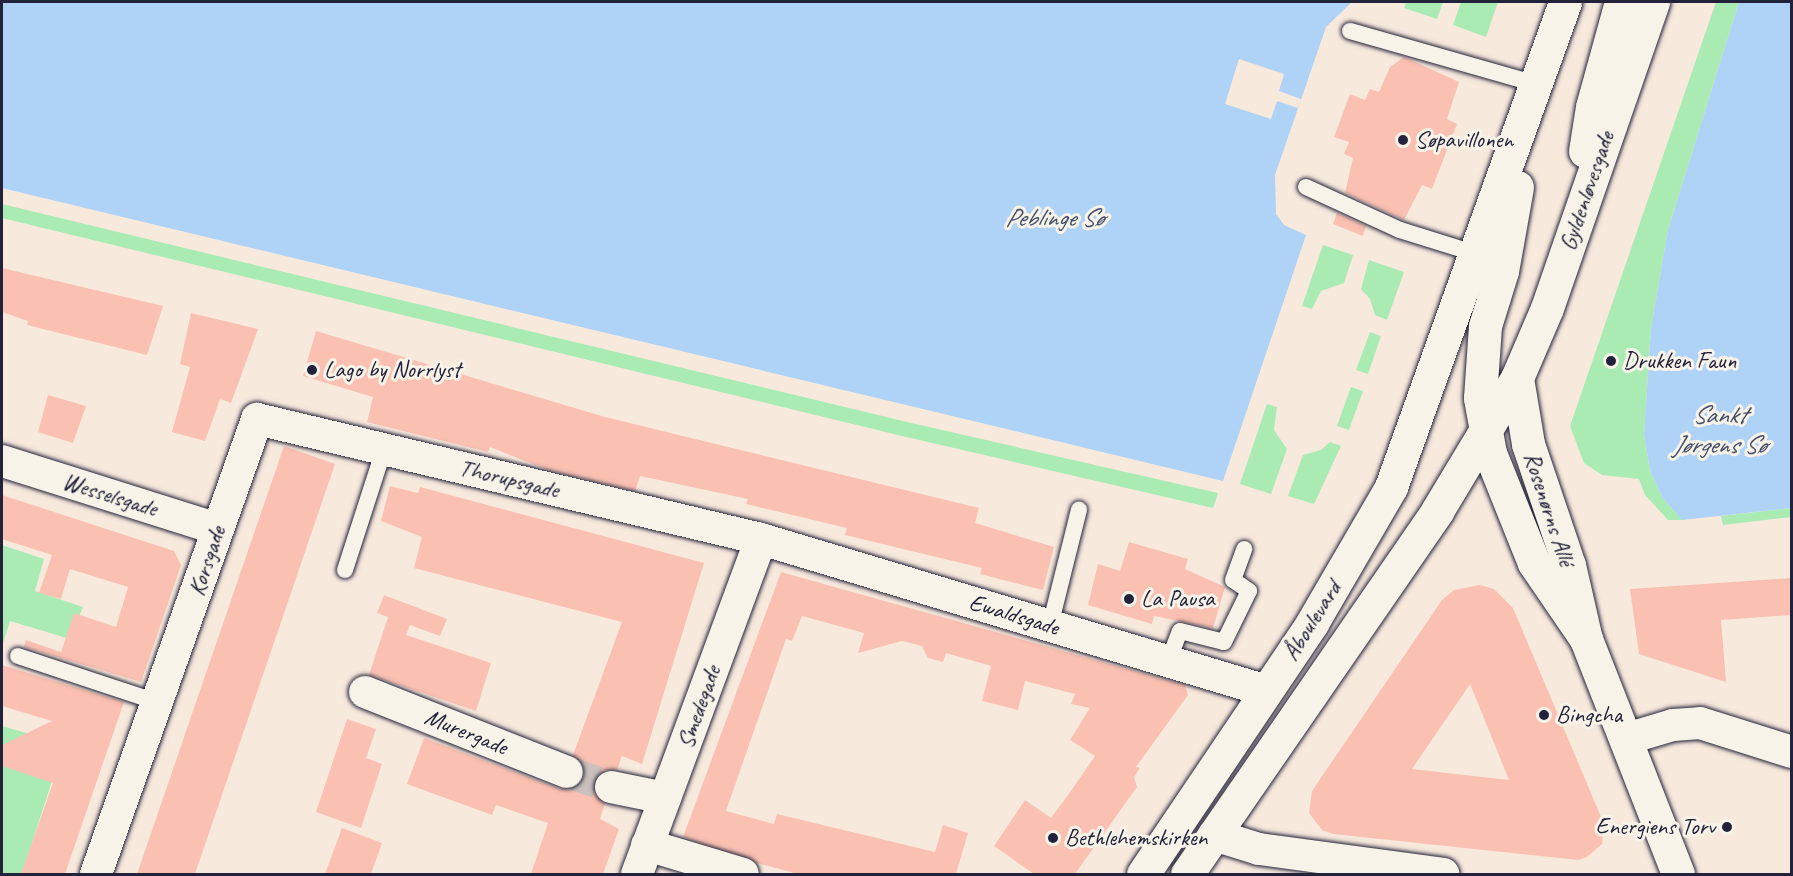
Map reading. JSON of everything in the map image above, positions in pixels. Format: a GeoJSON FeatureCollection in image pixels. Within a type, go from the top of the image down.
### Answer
{"type":"FeatureCollection","features":[{"type":"Feature","properties":{"kind":"street"},"geometry":{"type":"LineString","coordinates":[[1477,254],[1565,2]]}},
{"type":"Feature","properties":{"kind":"street"},"geometry":{"type":"LineString","coordinates":[[1572,234],[1592,106],[1621,2]]}},
{"type":"Feature","properties":{"kind":"street","name":"Gyldenløvesgade"},"geometry":{"type":"LineString","coordinates":[[1485,434],[1517,378],[1572,234],[1653,2]]}},
{"type":"Feature","properties":{"kind":"street","name":"Rosenørns Allé"},"geometry":{"type":"LineString","coordinates":[[1536,84],[1502,271],[1480,353],[1485,434],[1540,576],[1586,639]]}},
{"type":"Feature","properties":{"kind":"street","name":"Åboulevard"},"geometry":{"type":"LineString","coordinates":[[1143,874],[1267,691],[1391,487],[1444,349],[1477,254]]}},
{"type":"Feature","properties":{"kind":"street","name":"Rosenørns Allé"},"geometry":{"type":"LineString","coordinates":[[1517,378],[1528,444],[1569,565],[1586,639],[1678,874]]}},
{"type":"Feature","properties":{"kind":"street","name":"Thorupsgade"},"geometry":{"type":"LineString","coordinates":[[257,419],[760,539]]}},
{"type":"Feature","properties":{"kind":"street","name":"Korsgade"},"geometry":{"type":"LineString","coordinates":[[96,874],[257,419]]}},
{"type":"Feature","properties":{"kind":"street","name":"Åboulevard"},"geometry":{"type":"LineString","coordinates":[[1187,874],[1485,434]]}},
{"type":"Feature","properties":{"kind":"street","name":"Wesselsgade"},"geometry":{"type":"LineString","coordinates":[[2,461],[218,529]]}},
{"type":"Feature","properties":{"kind":"street","name":"Ewaldsgade"},"geometry":{"type":"LineString","coordinates":[[760,539],[1267,691]]}},
{"type":"Feature","properties":{"kind":"street","name":"Smedegade"},"geometry":{"type":"LineString","coordinates":[[637,874],[760,539]]}},
{"type":"Feature","properties":{"kind":"street","name":"Murergade"},"geometry":{"type":"LineString","coordinates":[[365,692],[567,772]]}},
{"type":"Feature","properties":{"kind":"street"},"geometry":{"type":"LineString","coordinates":[[1626,739],[1673,725],[1700,723],[1791,752]]}},
{"type":"Feature","properties":{"kind":"street"},"geometry":{"type":"LineString","coordinates":[[611,787],[665,798]]}},
{"type":"Feature","properties":{"kind":"street"},"geometry":{"type":"LineString","coordinates":[[1214,835],[1258,849],[1394,872],[1443,874]]}},
{"type":"Feature","properties":{"kind":"street"},"geometry":{"type":"LineString","coordinates":[[648,845],[743,874]]}},
{"type":"Feature","properties":{"kind":"lane"},"geometry":{"type":"LineString","coordinates":[[1350,31],[1536,84]]}},
{"type":"Feature","properties":{"kind":"lane"},"geometry":{"type":"LineString","coordinates":[[1306,187],[1400,231],[1477,254]]}},
{"type":"Feature","properties":{"kind":"lane"},"geometry":{"type":"LineString","coordinates":[[345,570],[384,449]]}},
{"type":"Feature","properties":{"kind":"lane"},"geometry":{"type":"LineString","coordinates":[[1050,626],[1078,510]]}},
{"type":"Feature","properties":{"kind":"lane"},"geometry":{"type":"LineString","coordinates":[[1168,662],[1180,631],[1224,642],[1249,591],[1233,580],[1244,549]]}},
{"type":"Feature","properties":{"kind":"lane"},"geometry":{"type":"LineString","coordinates":[[18,656],[157,702]]}},
{"type":"Feature","properties":{"kind":"green space"},"geometry":{"type":"Polygon","coordinates":[[[1406,2],[1443,2],[1437,19],[1404,8],[1406,2]]]}},
{"type":"Feature","properties":{"kind":"green space"},"geometry":{"type":"Polygon","coordinates":[[[1461,2],[1498,2],[1486,37],[1453,25],[1461,2]]]}},
{"type":"Feature","properties":{"kind":"green space"},"geometry":{"type":"Polygon","coordinates":[[[1716,2],[1739,2],[1668,230],[1651,328],[1644,435],[1650,470],[1662,497],[1682,520],[1668,520],[1645,495],[1639,479],[1602,475],[1584,463],[1570,426],[1716,2]]]}},
{"type":"Feature","properties":{"kind":"green space"},"geometry":{"type":"Polygon","coordinates":[[[2,204],[907,422],[1218,493],[1213,508],[902,436],[2,218],[2,204]]]}},
{"type":"Feature","properties":{"kind":"green space"},"geometry":{"type":"Polygon","coordinates":[[[1323,245],[1353,255],[1344,283],[1321,291],[1312,309],[1302,306],[1323,245]]]}},
{"type":"Feature","properties":{"kind":"green space"},"geometry":{"type":"Polygon","coordinates":[[[1369,260],[1404,272],[1387,320],[1375,315],[1370,299],[1361,289],[1369,260]]]}},
{"type":"Feature","properties":{"kind":"green space"},"geometry":{"type":"Polygon","coordinates":[[[1370,332],[1381,336],[1368,374],[1356,370],[1370,332]]]}},
{"type":"Feature","properties":{"kind":"green space"},"geometry":{"type":"Polygon","coordinates":[[[1351,387],[1363,391],[1349,430],[1337,426],[1351,387]]]}},
{"type":"Feature","properties":{"kind":"green space"},"geometry":{"type":"Polygon","coordinates":[[[1267,404],[1277,407],[1274,430],[1287,449],[1271,494],[1240,484],[1267,404]]]}},
{"type":"Feature","properties":{"kind":"green space"},"geometry":{"type":"Polygon","coordinates":[[[1330,442],[1341,446],[1314,504],[1288,496],[1303,455],[1321,450],[1330,442]]]}},
{"type":"Feature","properties":{"kind":"green space"},"geometry":{"type":"Polygon","coordinates":[[[1791,508],[1791,517],[1723,525],[1721,516],[1791,508]]]}},
{"type":"Feature","properties":{"kind":"green space"},"geometry":{"type":"Polygon","coordinates":[[[2,545],[44,559],[35,591],[83,607],[70,639],[10,621],[2,646],[2,545]]]}},
{"type":"Feature","properties":{"kind":"green space"},"geometry":{"type":"Polygon","coordinates":[[[2,726],[64,744],[22,874],[2,874],[2,726]]]}},
{"type":"Feature","properties":{"kind":"water","name":"Peblinge Sø"},"geometry":{"type":"Polygon","coordinates":[[[2,2],[1352,2],[1326,27],[1275,175],[1276,214],[1284,225],[1306,235],[1223,481],[2,188],[2,2]]]}},
{"type":"Feature","properties":{"kind":"water","name":"Sankt Jørgens Sø"},"geometry":{"type":"Polygon","coordinates":[[[1739,2],[1791,2],[1791,508],[1682,520],[1662,497],[1650,470],[1644,435],[1651,328],[1668,230],[1739,2]]]}},
{"type":"Feature","properties":{"kind":"pier"},"geometry":{"type":"Polygon","coordinates":[[[1239,59],[1284,74],[1279,91],[1301,99],[1298,108],[1277,101],[1271,119],[1225,104],[1239,59]]]}},
{"type":"Feature","properties":{"kind":"building","name":"Søpavillonen"},"geometry":{"type":"Polygon","coordinates":[[[1404,57],[1459,82],[1447,119],[1457,124],[1432,189],[1422,185],[1404,220],[1345,193],[1353,158],[1344,154],[1349,142],[1334,137],[1350,94],[1365,100],[1370,89],[1379,92],[1390,67],[1404,57]]]}},
{"type":"Feature","properties":{"kind":"building"},"geometry":{"type":"Polygon","coordinates":[[[1337,213],[1366,226],[1363,236],[1333,224],[1337,213]]]}},
{"type":"Feature","properties":{"kind":"building"},"geometry":{"type":"Polygon","coordinates":[[[2,268],[163,306],[147,355],[27,325],[28,321],[2,312],[2,268]]]}},
{"type":"Feature","properties":{"kind":"building"},"geometry":{"type":"Polygon","coordinates":[[[191,313],[258,329],[231,403],[220,399],[205,441],[172,432],[190,367],[180,364],[191,313]]]}},
{"type":"Feature","properties":{"kind":"building"},"geometry":{"type":"Polygon","coordinates":[[[316,331],[605,417],[979,508],[975,523],[1054,547],[1043,590],[980,574],[982,568],[845,535],[847,528],[746,504],[748,499],[640,476],[635,491],[548,470],[490,447],[488,452],[367,422],[373,397],[303,376],[316,331]]]}},
{"type":"Feature","properties":{"kind":"building"},"geometry":{"type":"Polygon","coordinates":[[[48,395],[86,406],[73,443],[38,432],[48,395]]]}},
{"type":"Feature","properties":{"kind":"building"},"geometry":{"type":"Polygon","coordinates":[[[284,446],[335,464],[195,874],[137,874],[284,446]]]}},
{"type":"Feature","properties":{"kind":"building"},"geometry":{"type":"Polygon","coordinates":[[[390,486],[418,493],[420,487],[704,563],[642,764],[622,756],[617,770],[605,770],[594,783],[594,793],[605,804],[600,819],[619,829],[603,874],[531,874],[548,823],[496,805],[492,815],[407,784],[424,738],[560,789],[578,786],[585,770],[573,755],[622,622],[414,568],[422,537],[381,521],[390,486]]]}},
{"type":"Feature","properties":{"kind":"building"},"geometry":{"type":"Polygon","coordinates":[[[2,495],[174,551],[181,565],[141,682],[24,647],[26,640],[61,652],[74,613],[116,627],[128,587],[70,569],[61,599],[39,593],[52,555],[2,539],[2,495]]]}},
{"type":"Feature","properties":{"kind":"building"},"geometry":{"type":"Polygon","coordinates":[[[1129,542],[1188,559],[1185,569],[1225,587],[1213,628],[1154,616],[1152,624],[1088,605],[1098,564],[1120,571],[1129,542]]]}},
{"type":"Feature","properties":{"kind":"building"},"geometry":{"type":"Polygon","coordinates":[[[781,572],[1185,685],[1188,695],[1136,767],[1140,768],[1134,777],[1137,787],[1075,874],[1034,874],[994,846],[1025,800],[1051,818],[1068,795],[1095,756],[1070,740],[1090,708],[1071,704],[1075,694],[1025,681],[1018,710],[982,701],[991,666],[946,653],[943,662],[928,658],[922,646],[902,641],[858,653],[864,633],[802,616],[792,641],[786,639],[726,811],[774,824],[777,814],[935,852],[943,825],[968,833],[956,874],[798,874],[757,863],[683,837],[781,572]]]}},
{"type":"Feature","properties":{"kind":"building"},"geometry":{"type":"Polygon","coordinates":[[[1791,578],[1791,615],[1721,620],[1726,682],[1639,654],[1630,589],[1791,578]]]}},
{"type":"Feature","properties":{"kind":"building"},"geometry":{"type":"Polygon","coordinates":[[[1480,585],[1494,589],[1513,608],[1604,824],[1602,844],[1587,857],[1578,860],[1333,834],[1322,830],[1309,813],[1312,791],[1442,600],[1454,590],[1480,585]],[[1470,684],[1412,769],[1509,780],[1470,684]]]}},
{"type":"Feature","properties":{"kind":"building"},"geometry":{"type":"Polygon","coordinates":[[[384,595],[447,619],[440,636],[410,625],[406,635],[491,663],[476,711],[369,675],[388,617],[377,613],[384,595]]]}},
{"type":"Feature","properties":{"kind":"building"},"geometry":{"type":"Polygon","coordinates":[[[2,665],[124,702],[65,874],[21,874],[53,783],[2,766],[2,745],[52,721],[2,706],[2,665]]]}},
{"type":"Feature","properties":{"kind":"building"},"geometry":{"type":"Polygon","coordinates":[[[347,719],[376,729],[366,758],[382,764],[361,828],[316,812],[347,719]]]}},
{"type":"Feature","properties":{"kind":"building"},"geometry":{"type":"Polygon","coordinates":[[[342,828],[382,843],[371,874],[325,874],[342,828]]]}},
{"type":"Feature","properties":{"kind":"tunnel"},"geometry":{"type":"LineString","coordinates":[[567,772],[611,787]]}},
{"type":"Feature","properties":{"kind":"place","name":"Søpavillonen"},"geometry":{"type":"Point","coordinates":[1403,140]}},
{"type":"Feature","properties":{"kind":"place","name":"Drukken Faun"},"geometry":{"type":"Point","coordinates":[1611,361]}},
{"type":"Feature","properties":{"kind":"place","name":"Lago by Norrlyst"},"geometry":{"type":"Point","coordinates":[312,370]}},
{"type":"Feature","properties":{"kind":"place","name":"La Pausa"},"geometry":{"type":"Point","coordinates":[1129,599]}},
{"type":"Feature","properties":{"kind":"place","name":"Bingcha"},"geometry":{"type":"Point","coordinates":[1544,715]}},
{"type":"Feature","properties":{"kind":"place","name":"Energiens Torv"},"geometry":{"type":"Point","coordinates":[1727,827]}},
{"type":"Feature","properties":{"kind":"place","name":"Bethlehemskirken"},"geometry":{"type":"Point","coordinates":[1053,838]}}]}
